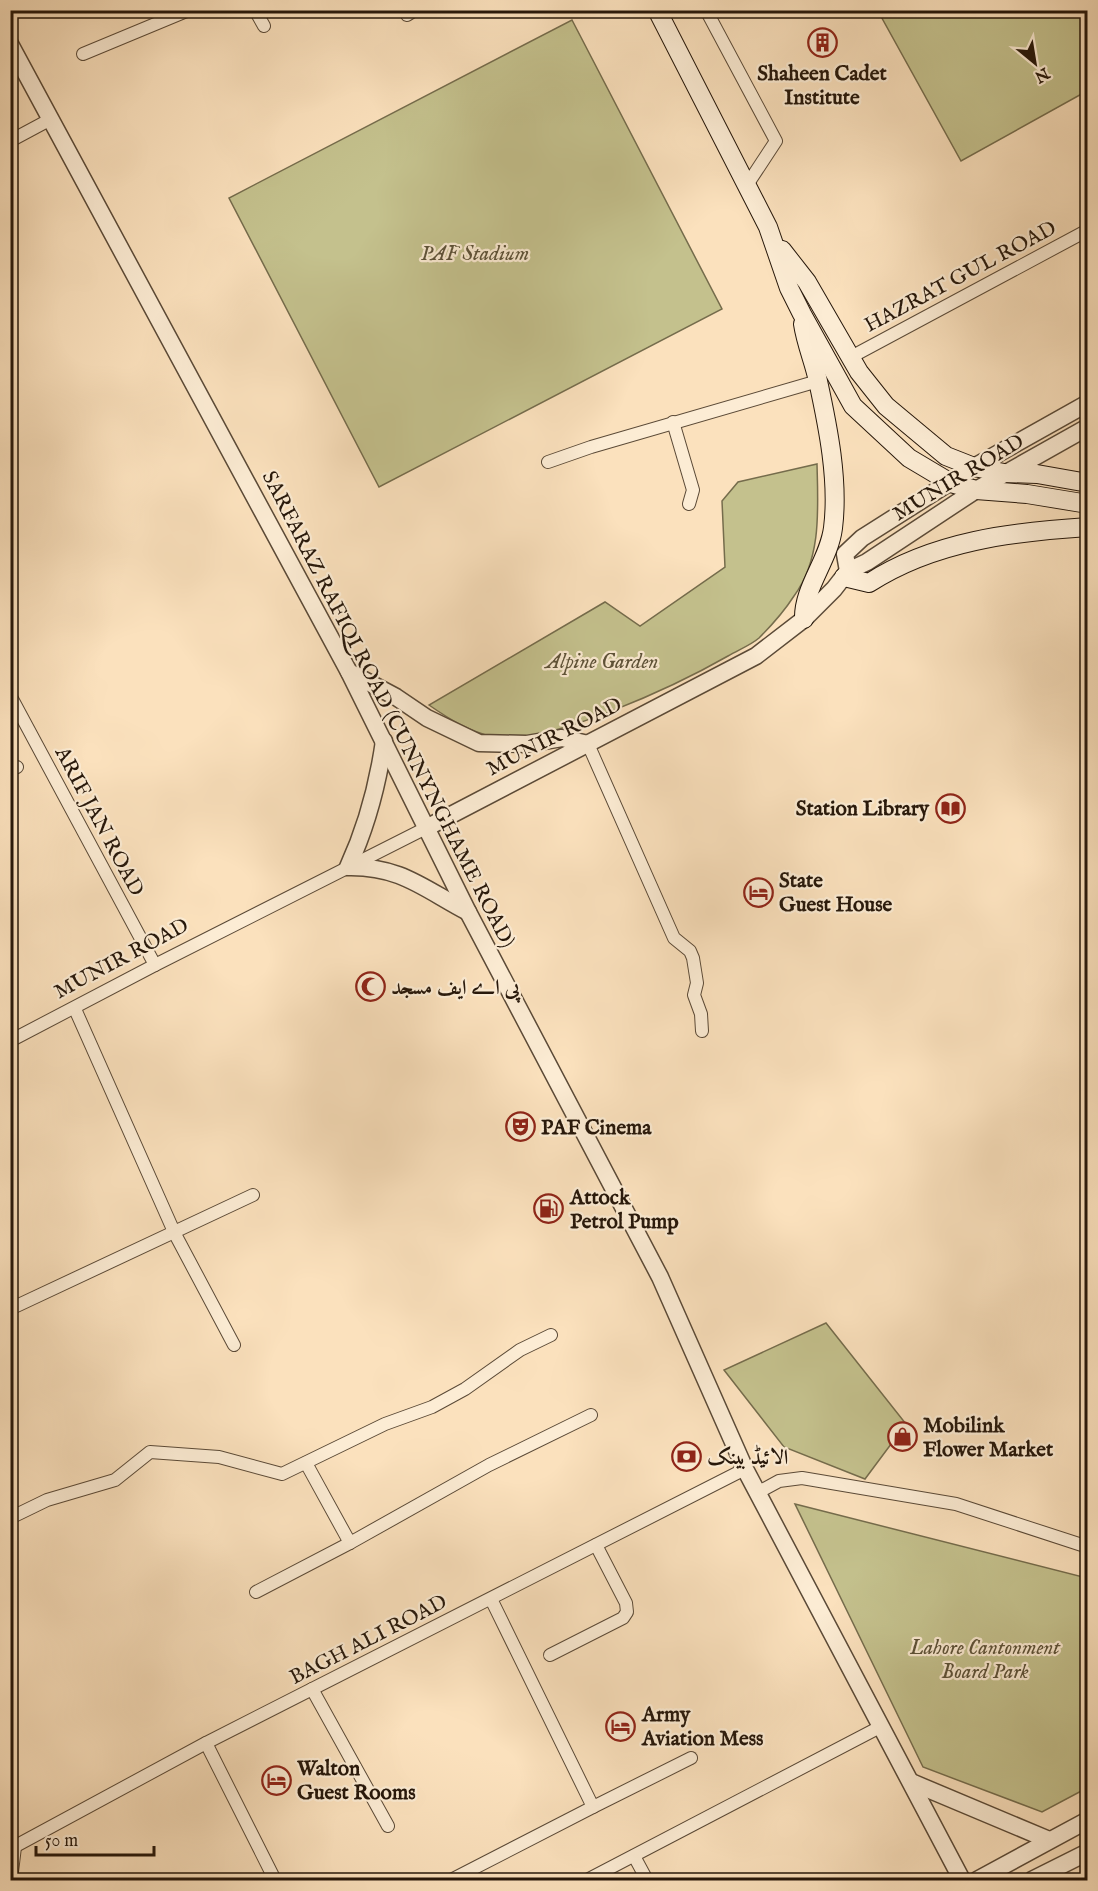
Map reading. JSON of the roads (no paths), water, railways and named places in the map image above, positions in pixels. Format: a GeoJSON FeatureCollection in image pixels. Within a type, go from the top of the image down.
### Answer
{"type":"FeatureCollection","features":[{"type":"Feature","properties":{"kind":"main road"},"geometry":{"type":"LineString","coordinates":[[657,10],[775,242],[789,288],[802,314],[858,411],[909,458],[951,483],[976,490],[1027,494],[1088,504]]}},
{"type":"Feature","properties":{"kind":"main road"},"geometry":{"type":"LineString","coordinates":[[775,242],[807,282],[859,372],[886,406],[946,456],[974,467],[1004,473],[1037,474],[1088,483]]}},
{"type":"Feature","properties":{"kind":"main road"},"geometry":{"type":"LineString","coordinates":[[802,314],[805,339],[818,381],[831,462],[833,529],[816,581],[804,603],[804,619]]}},
{"type":"Feature","properties":{"kind":"main road"},"geometry":{"type":"LineString","coordinates":[[846,574],[869,582],[897,566],[964,544],[1049,530],[1088,527]]}},
{"type":"Feature","properties":{"kind":"street"},"geometry":{"type":"LineString","coordinates":[[82,54],[189,10]]}},
{"type":"Feature","properties":{"kind":"street"},"geometry":{"type":"LineString","coordinates":[[255,10],[264,26]]}},
{"type":"Feature","properties":{"kind":"street"},"geometry":{"type":"LineString","coordinates":[[706,10],[777,141],[747,185]]}},
{"type":"Feature","properties":{"kind":"street","name":"SARFARAZ RAFIQI ROAD (CUNNYNGHAME ROAD)"},"geometry":{"type":"LineString","coordinates":[[10,44],[349,672],[428,827],[468,912],[660,1277],[757,1492],[962,1881]]}},
{"type":"Feature","properties":{"kind":"street"},"geometry":{"type":"LineString","coordinates":[[10,141],[51,119]]}},
{"type":"Feature","properties":{"kind":"street","name":"HAZRAT GUL ROAD"},"geometry":{"type":"LineString","coordinates":[[851,357],[1088,230]]}},
{"type":"Feature","properties":{"kind":"street"},"geometry":{"type":"LineString","coordinates":[[548,462],[673,422],[818,381]]}},
{"type":"Feature","properties":{"kind":"street"},"geometry":{"type":"LineString","coordinates":[[846,574],[845,554],[855,544],[974,467],[1088,403]]}},
{"type":"Feature","properties":{"kind":"street"},"geometry":{"type":"LineString","coordinates":[[673,422],[693,490],[688,504]]}},
{"type":"Feature","properties":{"kind":"street","name":"MUNIR ROAD"},"geometry":{"type":"LineString","coordinates":[[10,1041],[75,1009],[155,964],[428,827],[756,656],[804,619],[846,574],[976,490],[1088,427]]}},
{"type":"Feature","properties":{"kind":"street"},"geometry":{"type":"LineString","coordinates":[[349,672],[396,697],[427,718],[479,743],[527,744],[562,738],[588,744],[674,938],[690,951],[693,958],[698,983],[694,995],[701,1014],[702,1031]]}},
{"type":"Feature","properties":{"kind":"street","name":"ARIF JAN ROAD"},"geometry":{"type":"LineString","coordinates":[[10,695],[155,964]]}},
{"type":"Feature","properties":{"kind":"street"},"geometry":{"type":"LineString","coordinates":[[384,741],[380,770],[356,850],[348,867],[369,866],[404,875],[468,912]]}},
{"type":"Feature","properties":{"kind":"street"},"geometry":{"type":"LineString","coordinates":[[75,1009],[176,1234],[234,1345]]}},
{"type":"Feature","properties":{"kind":"street"},"geometry":{"type":"LineString","coordinates":[[10,1309],[176,1234],[252,1195]]}},
{"type":"Feature","properties":{"kind":"street"},"geometry":{"type":"LineString","coordinates":[[10,1518],[47,1500],[115,1480],[150,1452],[219,1458],[282,1474],[366,1432],[442,1402],[520,1350],[551,1335]]}},
{"type":"Feature","properties":{"kind":"street"},"geometry":{"type":"LineString","coordinates":[[256,1592],[350,1543],[489,1465],[591,1415]]}},
{"type":"Feature","properties":{"kind":"street"},"geometry":{"type":"LineString","coordinates":[[306,1463],[350,1543]]}},
{"type":"Feature","properties":{"kind":"street","name":"BAGH ALI ROAD"},"geometry":{"type":"LineString","coordinates":[[13,1848],[206,1743],[746,1469]]}},
{"type":"Feature","properties":{"kind":"street"},"geometry":{"type":"LineString","coordinates":[[757,1492],[790,1478],[824,1482],[956,1504],[1088,1547]]}},
{"type":"Feature","properties":{"kind":"street"},"geometry":{"type":"LineString","coordinates":[[550,1655],[622,1618],[627,1612],[627,1603],[596,1545]]}},
{"type":"Feature","properties":{"kind":"street"},"geometry":{"type":"LineString","coordinates":[[490,1599],[593,1807]]}},
{"type":"Feature","properties":{"kind":"street"},"geometry":{"type":"LineString","coordinates":[[312,1689],[388,1826]]}},
{"type":"Feature","properties":{"kind":"street"},"geometry":{"type":"LineString","coordinates":[[587,1881],[880,1727]]}},
{"type":"Feature","properties":{"kind":"street"},"geometry":{"type":"LineString","coordinates":[[206,1743],[275,1881]]}},
{"type":"Feature","properties":{"kind":"street"},"geometry":{"type":"LineString","coordinates":[[451,1881],[691,1758]]}},
{"type":"Feature","properties":{"kind":"street"},"geometry":{"type":"LineString","coordinates":[[910,1782],[1049,1840]]}},
{"type":"Feature","properties":{"kind":"street"},"geometry":{"type":"LineString","coordinates":[[977,1881],[1088,1820]]}},
{"type":"Feature","properties":{"kind":"street"},"geometry":{"type":"LineString","coordinates":[[11,1881],[13,1848]]}},
{"type":"Feature","properties":{"kind":"street"},"geometry":{"type":"LineString","coordinates":[[1036,1879],[1088,1852]]}},
{"type":"Feature","properties":{"kind":"street"},"geometry":{"type":"LineString","coordinates":[[634,1856],[647,1881]]}},
{"type":"Feature","properties":{"kind":"place","name":"Shaheen Cadet Institute"},"geometry":{"type":"Point","coordinates":[822,42]}},
{"type":"Feature","properties":{"kind":"place","name":"Station Library"},"geometry":{"type":"Point","coordinates":[950,808]}},
{"type":"Feature","properties":{"kind":"place","name":"State Guest House"},"geometry":{"type":"Point","coordinates":[758,892]}},
{"type":"Feature","properties":{"kind":"place","name":"پی اے ایف مسجد"},"geometry":{"type":"Point","coordinates":[370,987]}},
{"type":"Feature","properties":{"kind":"place","name":"PAF Cinema"},"geometry":{"type":"Point","coordinates":[520,1127]}},
{"type":"Feature","properties":{"kind":"place","name":"Attock Petrol Pump"},"geometry":{"type":"Point","coordinates":[549,1209]}},
{"type":"Feature","properties":{"kind":"place","name":"Mobilink Flower Market"},"geometry":{"type":"Point","coordinates":[902,1437]}},
{"type":"Feature","properties":{"kind":"place","name":"الائیڈ بینک"},"geometry":{"type":"Point","coordinates":[686,1457]}},
{"type":"Feature","properties":{"kind":"place","name":"Army Aviation Mess"},"geometry":{"type":"Point","coordinates":[621,1726]}},
{"type":"Feature","properties":{"kind":"place","name":"Walton Guest Rooms"},"geometry":{"type":"Point","coordinates":[276,1780]}},
{"type":"Feature","properties":{"kind":"park label","name":"PAF Stadium"},"geometry":{"type":"Point","coordinates":[475,253]}},
{"type":"Feature","properties":{"kind":"park label","name":"Alpine Garden"},"geometry":{"type":"Point","coordinates":[602,661]}},
{"type":"Feature","properties":{"kind":"park label","name":"Lahore Cantonment Board Park"},"geometry":{"type":"Point","coordinates":[985,1659]}}]}
